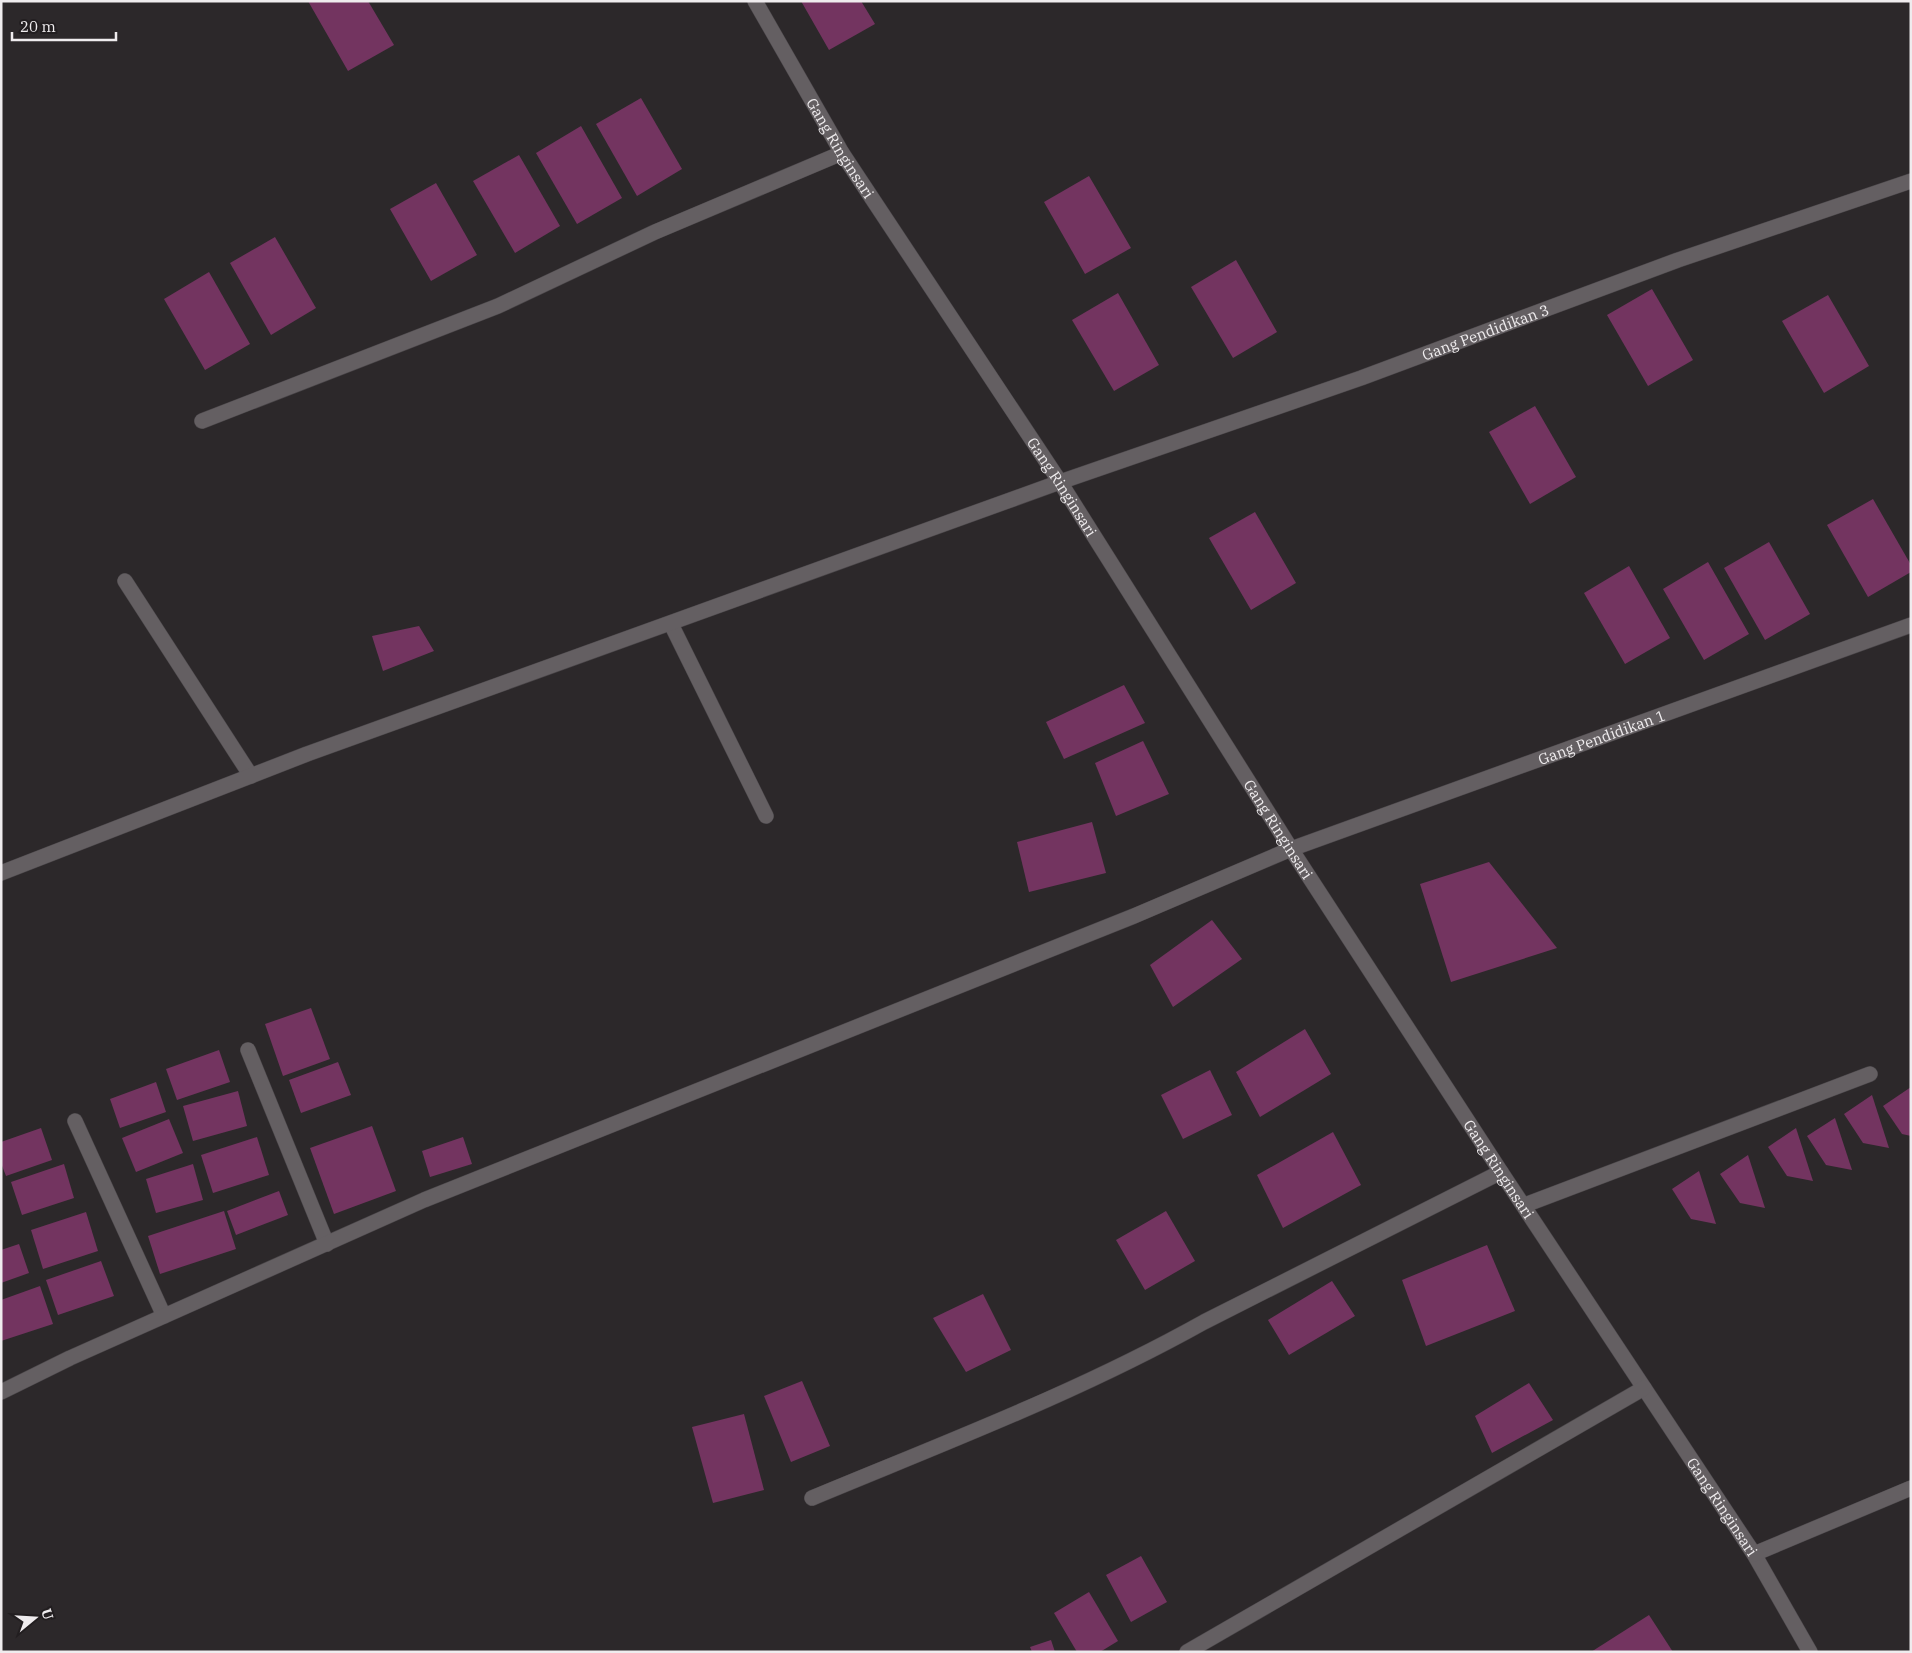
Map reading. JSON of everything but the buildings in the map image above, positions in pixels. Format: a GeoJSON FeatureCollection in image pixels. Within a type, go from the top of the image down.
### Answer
{"type":"FeatureCollection","features":[{"type":"Feature","properties":{"kind":"street","name":"Gang Ringinsari"},"geometry":{"type":"LineString","coordinates":[[755,1],[842,152],[1060,482],[1291,849],[1501,1172],[1525,1205],[1754,1554],[1810,1652]]}},
{"type":"Feature","properties":{"kind":"street"},"geometry":{"type":"LineString","coordinates":[[202,421],[498,306],[655,232],[842,152]]}},
{"type":"Feature","properties":{"kind":"street","name":"Gang Pendidikan 3"},"geometry":{"type":"LineString","coordinates":[[1,873],[251,776],[1060,482],[1361,378],[1678,260],[1911,181]]}},
{"type":"Feature","properties":{"kind":"street"},"geometry":{"type":"LineString","coordinates":[[124,581],[251,776]]}},
{"type":"Feature","properties":{"kind":"street"},"geometry":{"type":"LineString","coordinates":[[671,624],[766,816]]}},
{"type":"Feature","properties":{"kind":"street","name":"Gang Pendidikan 1"},"geometry":{"type":"LineString","coordinates":[[2,1392],[70,1358],[424,1200],[1134,916],[1291,849],[1911,625]]}},
{"type":"Feature","properties":{"kind":"street"},"geometry":{"type":"LineString","coordinates":[[248,1050],[327,1244]]}},
{"type":"Feature","properties":{"kind":"street"},"geometry":{"type":"LineString","coordinates":[[1525,1205],[1870,1074]]}},
{"type":"Feature","properties":{"kind":"street"},"geometry":{"type":"LineString","coordinates":[[75,1122],[164,1316]]}},
{"type":"Feature","properties":{"kind":"street"},"geometry":{"type":"LineString","coordinates":[[812,1498],[1084,1383],[1158,1348],[1204,1322],[1501,1172]]}},
{"type":"Feature","properties":{"kind":"street"},"geometry":{"type":"LineString","coordinates":[[1187,1652],[1644,1388]]}},
{"type":"Feature","properties":{"kind":"street"},"geometry":{"type":"LineString","coordinates":[[1754,1554],[1911,1488]]}}]}
